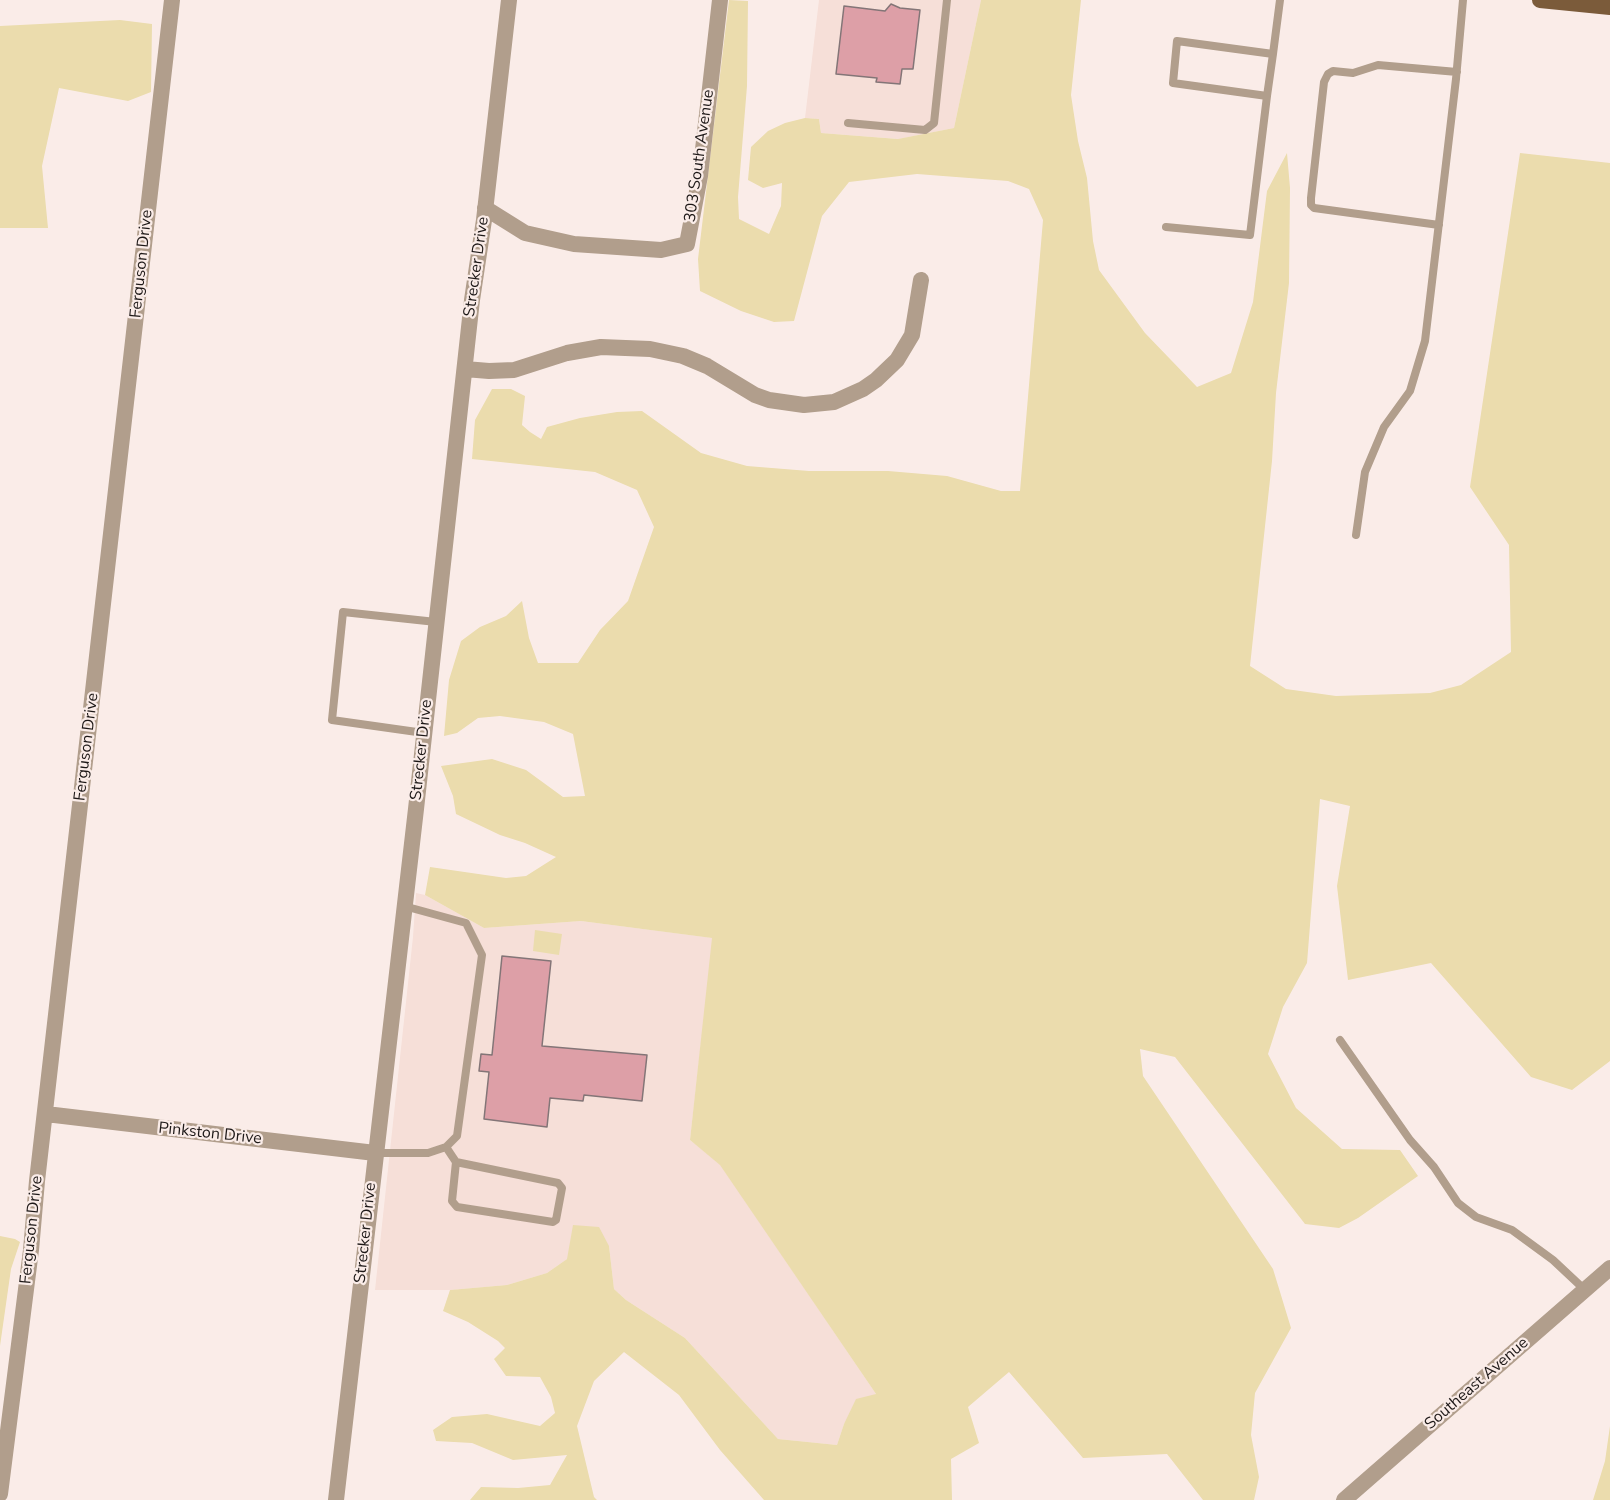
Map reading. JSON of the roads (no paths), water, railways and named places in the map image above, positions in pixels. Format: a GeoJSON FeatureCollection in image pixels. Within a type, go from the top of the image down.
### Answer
{"type":"FeatureCollection","features":[{"type":"Feature","properties":{"kind":"main road"},"geometry":{"type":"LineString","coordinates":[[1540,0],[1610,7]]}},
{"type":"Feature","properties":{"kind":"street","name":"Ferguson Drive"},"geometry":{"type":"LineString","coordinates":[[0,1494],[31,1250],[172,0]]}},
{"type":"Feature","properties":{"kind":"street","name":"Strecker Drive"},"geometry":{"type":"LineString","coordinates":[[336,1500],[472,300],[509,0]]}},
{"type":"Feature","properties":{"kind":"street","name":"303 South Avenue"},"geometry":{"type":"LineString","coordinates":[[485,208],[525,233],[574,244],[661,250],[687,244],[700,176],[720,0]]}},
{"type":"Feature","properties":{"kind":"street"},"geometry":{"type":"LineString","coordinates":[[465,369],[504,372],[578,351],[601,347],[639,348],[683,356],[706,366],[755,395],[769,400],[804,405],[834,402],[863,389],[897,360],[912,335],[921,280]]}},
{"type":"Feature","properties":{"kind":"street","name":"Pinkston Drive"},"geometry":{"type":"LineString","coordinates":[[46,1114],[375,1154]]}},
{"type":"Feature","properties":{"kind":"street","name":"Southeast Avenue"},"geometry":{"type":"LineString","coordinates":[[1344,1500],[1610,1268]]}},
{"type":"Feature","properties":{"kind":"lane"},"geometry":{"type":"LineString","coordinates":[[848,123],[925,130],[934,123],[947,0]]}},
{"type":"Feature","properties":{"kind":"lane"},"geometry":{"type":"LineString","coordinates":[[1166,227],[1250,236],[1280,0]]}},
{"type":"Feature","properties":{"kind":"lane"},"geometry":{"type":"LineString","coordinates":[[1356,535],[1365,472],[1383,427],[1410,392],[1425,341],[1457,72],[1463,0]]}},
{"type":"Feature","properties":{"kind":"lane"},"geometry":{"type":"LineString","coordinates":[[1267,96],[1173,83],[1177,41],[1272,54]]}},
{"type":"Feature","properties":{"kind":"lane"},"geometry":{"type":"LineString","coordinates":[[1439,225],[1314,208],[1311,205],[1324,82],[1328,74],[1333,71],[1353,73],[1378,65],[1457,72]]}},
{"type":"Feature","properties":{"kind":"lane"},"geometry":{"type":"LineString","coordinates":[[424,733],[332,720],[343,612],[436,622]]}},
{"type":"Feature","properties":{"kind":"lane"},"geometry":{"type":"LineString","coordinates":[[375,1154],[428,1153],[446,1147],[457,1136],[483,955],[466,923],[404,906]]}},
{"type":"Feature","properties":{"kind":"lane"},"geometry":{"type":"LineString","coordinates":[[1340,1040],[1410,1140],[1434,1167],[1458,1203],[1476,1217],[1512,1230],[1553,1260],[1585,1290]]}},
{"type":"Feature","properties":{"kind":"lane"},"geometry":{"type":"LineString","coordinates":[[446,1147],[456,1161],[452,1201],[457,1207],[556,1220],[562,1188],[558,1183],[456,1161]]}}]}
